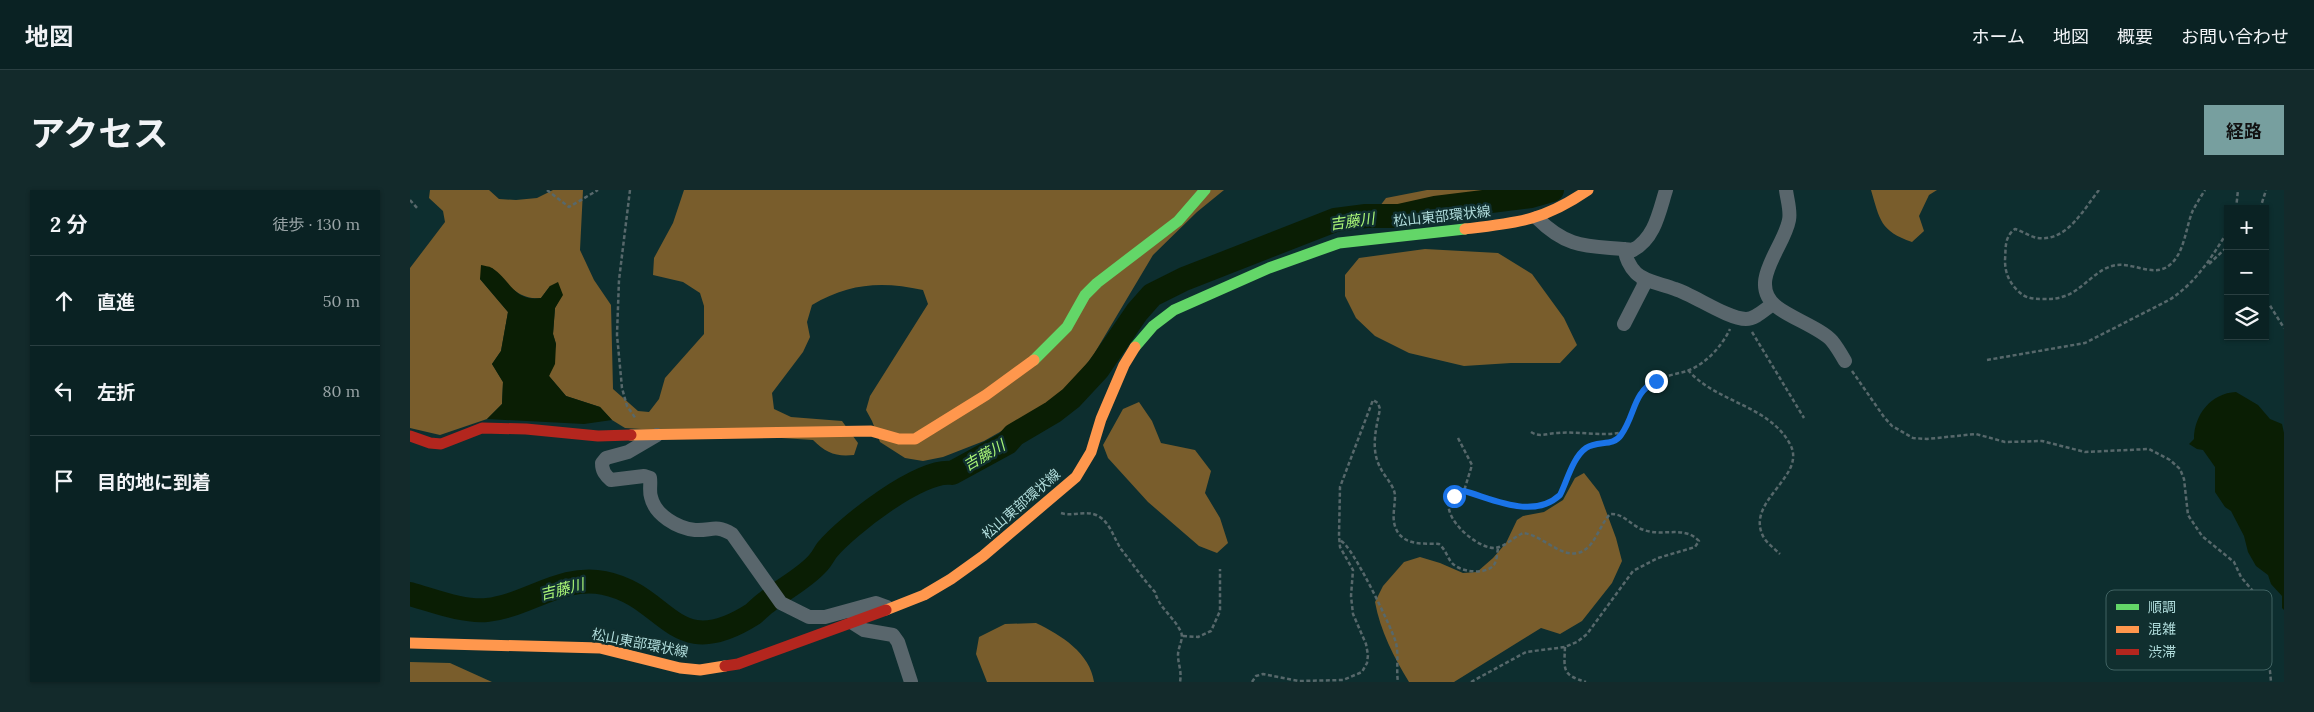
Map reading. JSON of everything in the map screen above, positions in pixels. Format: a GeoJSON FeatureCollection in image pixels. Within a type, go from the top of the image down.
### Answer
{"type":"FeatureCollection","features":[{"type":"Feature","properties":{"kind":"main road"},"geometry":{"type":"LineString","coordinates":[[410,436],[430,444],[450,443],[465,432],[479,428],[530,427],[559,433],[598,436],[784,431],[871,431],[899,439],[915,439],[934,429],[986,395],[1037,358],[1067,327],[1085,295],[1097,282],[1178,221],[1205,190]]}},
{"type":"Feature","properties":{"kind":"main road","name":"松山東部環状線"},"geometry":{"type":"LineString","coordinates":[[410,643],[600,648],[680,668],[700,670],[738,664],[853,623],[924,595],[951,579],[984,556],[1076,477],[1091,452],[1101,419],[1124,365],[1138,342],[1153,326],[1174,310],[1268,268],[1339,243],[1502,225],[1537,218],[1569,204],[1588,190]]}},
{"type":"Feature","properties":{"kind":"street"},"geometry":{"type":"LineString","coordinates":[[1537,218],[1551,232],[1567,241],[1633,250],[1650,236],[1666,190]]}},
{"type":"Feature","properties":{"kind":"street"},"geometry":{"type":"LineString","coordinates":[[1786,190],[1790,218],[1769,266],[1764,286],[1766,296],[1772,304],[1831,340],[1845,361]]}},
{"type":"Feature","properties":{"kind":"street"},"geometry":{"type":"LineString","coordinates":[[1625,249],[1628,261],[1636,273],[1643,278],[1677,289],[1737,317],[1754,318],[1772,304]]}},
{"type":"Feature","properties":{"kind":"street"},"geometry":{"type":"LineString","coordinates":[[1624,324],[1644,285],[1643,278]]}},
{"type":"Feature","properties":{"kind":"street"},"geometry":{"type":"LineString","coordinates":[[658,435],[628,452],[606,458],[602,463],[602,469],[606,476],[612,480],[644,476],[650,478],[651,500],[665,518],[695,530],[721,527],[732,534],[781,603],[809,617],[825,617],[876,603],[890,608]]}},
{"type":"Feature","properties":{"kind":"street"},"geometry":{"type":"LineString","coordinates":[[853,623],[864,630],[893,635],[898,642],[911,682]]}},
{"type":"Feature","properties":{"kind":"path"},"geometry":{"type":"LineString","coordinates":[[548,190],[569,207],[598,190]]}},
{"type":"Feature","properties":{"kind":"path"},"geometry":{"type":"LineString","coordinates":[[630,190],[619,280],[618,335],[622,388],[627,406],[640,423]]}},
{"type":"Feature","properties":{"kind":"path"},"geometry":{"type":"LineString","coordinates":[[2099,190],[2067,231],[2057,236],[2037,238],[2015,229],[2009,234],[2006,250],[2007,276],[2023,296],[2031,299],[2055,299],[2067,296],[2107,268],[2117,265],[2156,270],[2165,268],[2173,261],[2180,250],[2193,210],[2205,190]]}},
{"type":"Feature","properties":{"kind":"path"},"geometry":{"type":"LineString","coordinates":[[2236,205],[2238,190]]}},
{"type":"Feature","properties":{"kind":"path"},"geometry":{"type":"LineString","coordinates":[[2261,205],[2266,190]]}},
{"type":"Feature","properties":{"kind":"path"},"geometry":{"type":"LineString","coordinates":[[410,200],[418,209]]}},
{"type":"Feature","properties":{"kind":"path"},"geometry":{"type":"LineString","coordinates":[[2206,267],[2224,238]]}},
{"type":"Feature","properties":{"kind":"path"},"geometry":{"type":"LineString","coordinates":[[1987,360],[2085,342],[2181,292],[2224,250]]}},
{"type":"Feature","properties":{"kind":"path"},"geometry":{"type":"LineString","coordinates":[[2269,304],[2284,328]]}},
{"type":"Feature","properties":{"kind":"path"},"geometry":{"type":"LineString","coordinates":[[1470,682],[1526,652],[1565,647],[1577,642],[1587,634],[1633,571],[1658,558],[1695,547],[1699,541],[1686,533],[1644,530],[1616,514],[1610,514],[1590,545],[1580,552],[1567,554],[1523,533],[1498,548],[1488,548],[1474,541],[1454,522],[1448,512],[1449,504],[1454,496],[1464,491],[1511,506],[1538,506],[1549,502],[1560,495],[1582,452],[1594,444],[1617,440],[1630,421],[1640,392],[1645,386],[1675,373],[1688,370],[1707,359],[1719,347],[1737,317]]}},
{"type":"Feature","properties":{"kind":"path"},"geometry":{"type":"LineString","coordinates":[[1754,318],[1750,323],[1751,331],[1804,418]]}},
{"type":"Feature","properties":{"kind":"path"},"geometry":{"type":"LineString","coordinates":[[1845,361],[1884,417],[1901,433],[1914,438],[1927,439],[1976,434],[2005,442],[2042,441],[2085,452],[2149,449],[2170,460],[2180,469],[2184,479],[2188,515],[2202,536],[2234,562],[2246,584],[2252,590]]}},
{"type":"Feature","properties":{"kind":"path"},"geometry":{"type":"LineString","coordinates":[[1688,370],[1701,382],[1751,409],[1770,423],[1790,444],[1793,454],[1791,465],[1764,506],[1760,516],[1760,527],[1765,539],[1780,554]]}},
{"type":"Feature","properties":{"kind":"path"},"geometry":{"type":"LineString","coordinates":[[1252,682],[1256,676],[1263,674],[1299,681],[1322,682],[1343,680],[1362,672],[1367,663],[1368,655],[1353,614],[1351,596],[1353,570],[1340,547],[1340,487],[1373,400],[1378,403],[1380,409],[1374,451],[1379,467],[1393,489],[1395,497],[1393,507],[1394,522],[1400,534],[1408,540],[1420,544],[1439,544],[1456,566],[1473,571],[1482,572],[1492,567],[1495,563],[1498,548]]}},
{"type":"Feature","properties":{"kind":"path"},"geometry":{"type":"LineString","coordinates":[[1531,432],[1541,436],[1565,432],[1607,434],[1624,431]]}},
{"type":"Feature","properties":{"kind":"path"},"geometry":{"type":"LineString","coordinates":[[1458,438],[1472,464],[1464,491]]}},
{"type":"Feature","properties":{"kind":"path"},"geometry":{"type":"LineString","coordinates":[[1047,501],[1059,512],[1065,514],[1084,512],[1104,519],[1120,547],[1155,592],[1157,599],[1182,636],[1178,656],[1181,666],[1180,682]]}},
{"type":"Feature","properties":{"kind":"path"},"geometry":{"type":"LineString","coordinates":[[1341,542],[1347,544],[1366,577],[1396,643],[1398,682]]}},
{"type":"Feature","properties":{"kind":"path"},"geometry":{"type":"LineString","coordinates":[[1182,636],[1198,637],[1211,632],[1220,611],[1220,569]]}},
{"type":"Feature","properties":{"kind":"path"},"geometry":{"type":"LineString","coordinates":[[1565,647],[1564,668],[1566,673],[1573,678],[1586,682]]}},
{"type":"Feature","properties":{"kind":"shaded area"},"geometry":{"type":"Polygon","coordinates":[[[430,190],[489,190],[499,199],[516,200],[537,198],[553,190],[583,190],[580,250],[594,280],[611,305],[613,389],[638,411],[649,412],[659,399],[665,378],[704,334],[704,306],[700,293],[683,282],[653,275],[654,258],[673,223],[684,190],[1224,190],[1197,212],[1153,255],[1094,354],[1066,391],[984,441],[943,457],[923,461],[905,458],[880,442],[866,410],[870,396],[928,304],[923,290],[894,285],[853,288],[839,292],[812,305],[807,322],[810,337],[803,352],[772,393],[774,409],[791,417],[842,421],[858,443],[854,455],[832,453],[822,448],[813,440],[625,428],[612,420],[600,407],[566,396],[549,376],[556,344],[553,334],[555,308],[562,295],[550,286],[541,298],[526,297],[514,290],[492,268],[480,279],[508,312],[501,351],[492,364],[503,382],[502,404],[487,419],[440,435],[410,428],[410,268],[445,222],[443,211],[429,198],[430,190]]]}},
{"type":"Feature","properties":{"kind":"shaded area"},"geometry":{"type":"Polygon","coordinates":[[[1427,190],[1563,190],[1531,199],[1485,204],[1400,226],[1377,220],[1374,214],[1386,198],[1427,190]]]}},
{"type":"Feature","properties":{"kind":"shaded area"},"geometry":{"type":"Polygon","coordinates":[[[1871,190],[1937,190],[1929,195],[1919,216],[1924,231],[1912,242],[1901,238],[1887,229],[1879,217],[1871,190]]]}},
{"type":"Feature","properties":{"kind":"shaded area"},"geometry":{"type":"Polygon","coordinates":[[[1425,249],[1498,253],[1532,274],[1564,318],[1577,345],[1560,363],[1511,363],[1464,366],[1409,353],[1375,336],[1356,318],[1345,296],[1345,275],[1359,258],[1425,249]]]}},
{"type":"Feature","properties":{"kind":"shaded area"},"geometry":{"type":"Polygon","coordinates":[[[481,265],[492,268],[524,297],[541,298],[550,286],[558,282],[563,295],[555,308],[553,334],[556,344],[555,364],[549,376],[566,396],[600,407],[612,420],[584,424],[487,419],[502,404],[503,382],[492,364],[501,351],[508,312],[480,279],[481,265]]]}},
{"type":"Feature","properties":{"kind":"shaded area"},"geometry":{"type":"Polygon","coordinates":[[[2236,392],[2258,405],[2270,419],[2282,424],[2284,433],[2284,610],[2282,608],[2282,596],[2271,584],[2268,575],[2256,566],[2231,511],[2225,507],[2215,492],[2215,467],[2203,450],[2189,444],[2194,439],[2197,422],[2206,407],[2219,396],[2236,392]]]}},
{"type":"Feature","properties":{"kind":"shaded area"},"geometry":{"type":"Polygon","coordinates":[[[1139,402],[1152,421],[1161,443],[1195,450],[1211,471],[1205,493],[1220,518],[1228,543],[1217,553],[1199,546],[1148,502],[1108,458],[1103,445],[1123,409],[1139,402]]]}},
{"type":"Feature","properties":{"kind":"shaded area"},"geometry":{"type":"Polygon","coordinates":[[[1584,473],[1599,492],[1616,538],[1622,561],[1612,583],[1582,621],[1560,634],[1541,628],[1454,682],[1409,682],[1388,643],[1377,612],[1375,602],[1383,586],[1404,562],[1420,557],[1463,573],[1477,572],[1506,543],[1517,520],[1523,516],[1544,512],[1563,500],[1575,478],[1584,473]]]}},
{"type":"Feature","properties":{"kind":"shaded area"},"geometry":{"type":"Polygon","coordinates":[[[1036,623],[1055,633],[1073,646],[1087,662],[1094,682],[987,682],[976,654],[979,637],[1005,624],[1036,623]]]}},
{"type":"Feature","properties":{"kind":"shaded area"},"geometry":{"type":"Polygon","coordinates":[[[410,662],[450,663],[492,682],[410,682],[410,662]]]}},
{"type":"Feature","properties":{"kind":"waterway","name":"吉藤川"},"geometry":{"type":"LineString","coordinates":[[410,594],[458,608],[487,610],[516,603],[559,587],[589,581],[604,583],[626,590],[688,630],[705,632],[726,628],[753,614],[765,603],[807,574],[837,540],[885,501],[922,480],[939,474],[952,473],[1007,443],[1014,435],[1053,412],[1071,398],[1098,369],[1137,312],[1152,295],[1184,279],[1335,220],[1366,216],[1399,216],[1435,208],[1531,196],[1552,190]]}},
{"type":"Feature","properties":{"kind":"traffic: fast"},"geometry":{"type":"LineString","coordinates":[[1034,360],[1067,327],[1085,295],[1097,283],[1178,221],[1205,190]]}},
{"type":"Feature","properties":{"kind":"traffic: fast"},"geometry":{"type":"LineString","coordinates":[[1135,347],[1153,326],[1174,310],[1269,268],[1339,243],[1465,229]]}},
{"type":"Feature","properties":{"kind":"traffic: slow"},"geometry":{"type":"LineString","coordinates":[[1465,229],[1529,219],[1557,208],[1588,190]]}},
{"type":"Feature","properties":{"kind":"traffic: slow"},"geometry":{"type":"LineString","coordinates":[[886,610],[924,595],[951,579],[983,556],[1076,477],[1091,452],[1101,419],[1124,365],[1135,347]]}},
{"type":"Feature","properties":{"kind":"traffic: slow"},"geometry":{"type":"LineString","coordinates":[[631,435],[871,431],[899,439],[915,439],[986,395],[1034,360]]}},
{"type":"Feature","properties":{"kind":"traffic: slow"},"geometry":{"type":"LineString","coordinates":[[410,643],[600,648],[680,668],[700,670],[725,666]]}},
{"type":"Feature","properties":{"kind":"traffic: jam"},"geometry":{"type":"LineString","coordinates":[[410,436],[430,443],[441,444],[482,428],[526,429],[598,436],[631,435]]}},
{"type":"Feature","properties":{"kind":"traffic: jam"},"geometry":{"type":"LineString","coordinates":[[725,666],[738,664],[886,610]]}},
{"type":"Feature","properties":{"kind":"route"},"geometry":{"type":"LineString","coordinates":[[1454,496],[1464,491],[1511,506],[1538,506],[1556,499],[1565,486],[1582,452],[1594,444],[1617,440],[1630,421],[1640,392],[1645,386],[1656,381]]}}]}
